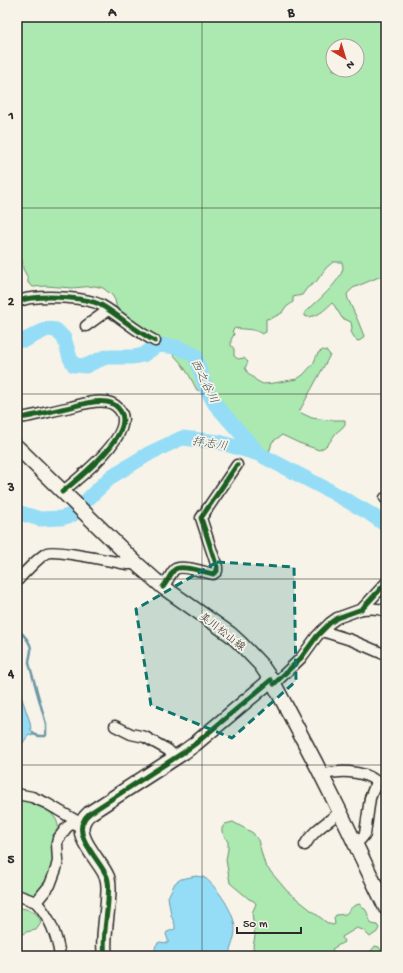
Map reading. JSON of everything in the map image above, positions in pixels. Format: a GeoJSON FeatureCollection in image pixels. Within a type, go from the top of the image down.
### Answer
{"type":"FeatureCollection","features":[{"type":"Feature","properties":{"kind":"main road","name":"美川松山線"},"geometry":{"type":"LineString","coordinates":[[17,448],[137,564],[163,587],[230,634],[261,666],[273,682],[340,812],[386,908]]}},
{"type":"Feature","properties":{"kind":"main road"},"geometry":{"type":"LineString","coordinates":[[105,956],[109,884],[106,875],[83,838],[81,830],[84,818],[176,758],[273,682]]}},
{"type":"Feature","properties":{"kind":"street"},"geometry":{"type":"LineString","coordinates":[[17,302],[31,298],[51,297],[92,302],[100,305],[144,336],[155,341]]}},
{"type":"Feature","properties":{"kind":"street"},"geometry":{"type":"LineString","coordinates":[[86,326],[108,310]]}},
{"type":"Feature","properties":{"kind":"street"},"geometry":{"type":"LineString","coordinates":[[17,418],[93,402],[109,402],[121,411],[123,422],[116,439],[67,496]]}},
{"type":"Feature","properties":{"kind":"street"},"geometry":{"type":"LineString","coordinates":[[163,587],[175,569],[180,568],[197,570],[212,574],[217,571],[217,567],[200,518],[237,465]]}},
{"type":"Feature","properties":{"kind":"street"},"geometry":{"type":"LineString","coordinates":[[17,581],[48,552],[64,553],[127,564],[137,564]]}},
{"type":"Feature","properties":{"kind":"street"},"geometry":{"type":"LineString","coordinates":[[362,609],[386,583]]}},
{"type":"Feature","properties":{"kind":"street"},"geometry":{"type":"LineString","coordinates":[[273,682],[301,658],[322,630],[337,618],[362,609],[374,608],[386,611]]}},
{"type":"Feature","properties":{"kind":"street"},"geometry":{"type":"LineString","coordinates":[[322,630],[351,640],[386,655]]}},
{"type":"Feature","properties":{"kind":"street"},"geometry":{"type":"LineString","coordinates":[[115,726],[131,734],[145,737],[168,750],[176,758]]}},
{"type":"Feature","properties":{"kind":"street"},"geometry":{"type":"LineString","coordinates":[[321,775],[329,772],[353,772],[371,777],[376,781],[370,798],[365,834],[355,843]]}},
{"type":"Feature","properties":{"kind":"street"},"geometry":{"type":"LineString","coordinates":[[17,794],[32,797],[46,803],[82,824]]}},
{"type":"Feature","properties":{"kind":"street"},"geometry":{"type":"LineString","coordinates":[[305,845],[311,835],[340,812]]}},
{"type":"Feature","properties":{"kind":"street"},"geometry":{"type":"LineString","coordinates":[[36,902],[50,885],[56,869],[58,861],[58,839],[72,824],[82,824]]}},
{"type":"Feature","properties":{"kind":"street"},"geometry":{"type":"LineString","coordinates":[[17,895],[36,902],[46,914],[54,930],[60,956]]}},
{"type":"Feature","properties":{"kind":"highlighted area"},"geometry":{"type":"Polygon","coordinates":[[[217,562],[294,567],[296,681],[232,738],[151,705],[136,609],[217,562]]]}},
{"type":"Feature","properties":{"kind":"green space"},"geometry":{"type":"Polygon","coordinates":[[[17,17],[386,17],[386,274],[353,288],[347,294],[364,336],[359,341],[356,340],[351,332],[351,322],[342,318],[332,303],[318,314],[307,317],[305,316],[305,312],[333,286],[338,279],[343,268],[342,262],[333,262],[326,268],[316,282],[307,288],[302,295],[293,297],[293,302],[284,309],[282,313],[266,319],[266,332],[262,334],[253,330],[235,328],[232,331],[234,334],[231,340],[231,345],[234,349],[234,356],[238,359],[244,358],[248,362],[245,368],[248,373],[263,384],[297,379],[313,364],[318,353],[323,350],[327,351],[330,355],[299,412],[312,418],[345,420],[345,424],[342,428],[325,446],[319,450],[282,435],[272,442],[270,450],[266,452],[261,451],[212,395],[197,390],[181,363],[160,341],[117,310],[115,300],[112,295],[103,288],[95,286],[72,288],[46,286],[33,287],[28,283],[28,278],[23,269],[22,260],[17,253],[17,17]]]}},
{"type":"Feature","properties":{"kind":"green space"},"geometry":{"type":"Polygon","coordinates":[[[17,798],[27,800],[43,807],[52,814],[58,824],[58,835],[54,859],[48,880],[45,886],[35,896],[17,890],[17,798]]]}},
{"type":"Feature","properties":{"kind":"green space"},"geometry":{"type":"Polygon","coordinates":[[[233,822],[253,833],[258,840],[265,865],[287,891],[326,922],[333,925],[335,924],[334,918],[336,915],[346,914],[350,909],[359,904],[366,911],[372,924],[377,925],[379,928],[377,932],[370,937],[363,930],[357,928],[342,937],[344,942],[332,949],[336,956],[254,956],[253,946],[255,936],[252,913],[256,904],[230,883],[226,860],[228,842],[222,832],[222,828],[225,824],[233,822]]]}},
{"type":"Feature","properties":{"kind":"green space"},"geometry":{"type":"Polygon","coordinates":[[[17,907],[32,911],[38,915],[41,923],[36,930],[26,932],[17,937],[17,907]]]}},
{"type":"Feature","properties":{"kind":"green space"},"geometry":{"type":"Polygon","coordinates":[[[375,946],[379,947],[382,952],[382,956],[363,956],[371,951],[375,946]]]}},
{"type":"Feature","properties":{"kind":"water"},"geometry":{"type":"Polygon","coordinates":[[[17,684],[30,722],[31,730],[34,732],[32,736],[29,735],[17,750],[17,684]]]}},
{"type":"Feature","properties":{"kind":"water"},"geometry":{"type":"Polygon","coordinates":[[[196,876],[203,877],[210,882],[229,908],[234,923],[235,932],[228,956],[155,956],[155,947],[157,944],[159,942],[168,943],[167,932],[175,929],[168,897],[175,883],[181,879],[196,876]]]}},
{"type":"Feature","properties":{"kind":"waterway","name":"西之谷川"},"geometry":{"type":"LineString","coordinates":[[17,340],[25,340],[47,329],[56,330],[64,338],[70,358],[74,365],[86,366],[106,357],[133,357],[143,355],[158,345],[177,347],[195,355],[205,386],[215,404],[259,454]]}},
{"type":"Feature","properties":{"kind":"waterway","name":"拝志川"},"geometry":{"type":"LineString","coordinates":[[17,512],[40,519],[61,518],[72,515],[112,476],[150,453],[182,438],[219,442],[259,454],[330,491],[369,513],[386,525]]}},
{"type":"Feature","properties":{"kind":"waterway"},"geometry":{"type":"LineString","coordinates":[[17,628],[26,638],[31,647],[29,663],[46,724],[45,736],[33,734]]}},
{"type":"Feature","properties":{"kind":"cycle path"},"geometry":{"type":"LineString","coordinates":[[17,302],[28,298],[48,297],[94,302],[108,309],[141,333],[155,341]]}},
{"type":"Feature","properties":{"kind":"cycle path"},"geometry":{"type":"LineString","coordinates":[[17,418],[98,402],[111,403],[121,412],[123,422],[120,432],[112,444],[91,467],[62,492]]}},
{"type":"Feature","properties":{"kind":"cycle path"},"geometry":{"type":"LineString","coordinates":[[163,587],[174,570],[177,568],[192,569],[213,574],[217,571],[201,518],[237,465]]}},
{"type":"Feature","properties":{"kind":"cycle path"},"geometry":{"type":"LineString","coordinates":[[274,684],[301,658],[317,636],[330,623],[337,618],[362,609],[386,583]]}},
{"type":"Feature","properties":{"kind":"cycle path"},"geometry":{"type":"LineString","coordinates":[[105,956],[104,936],[109,889],[107,877],[89,849],[82,834],[84,819],[90,813],[195,744],[271,680]]}}]}
